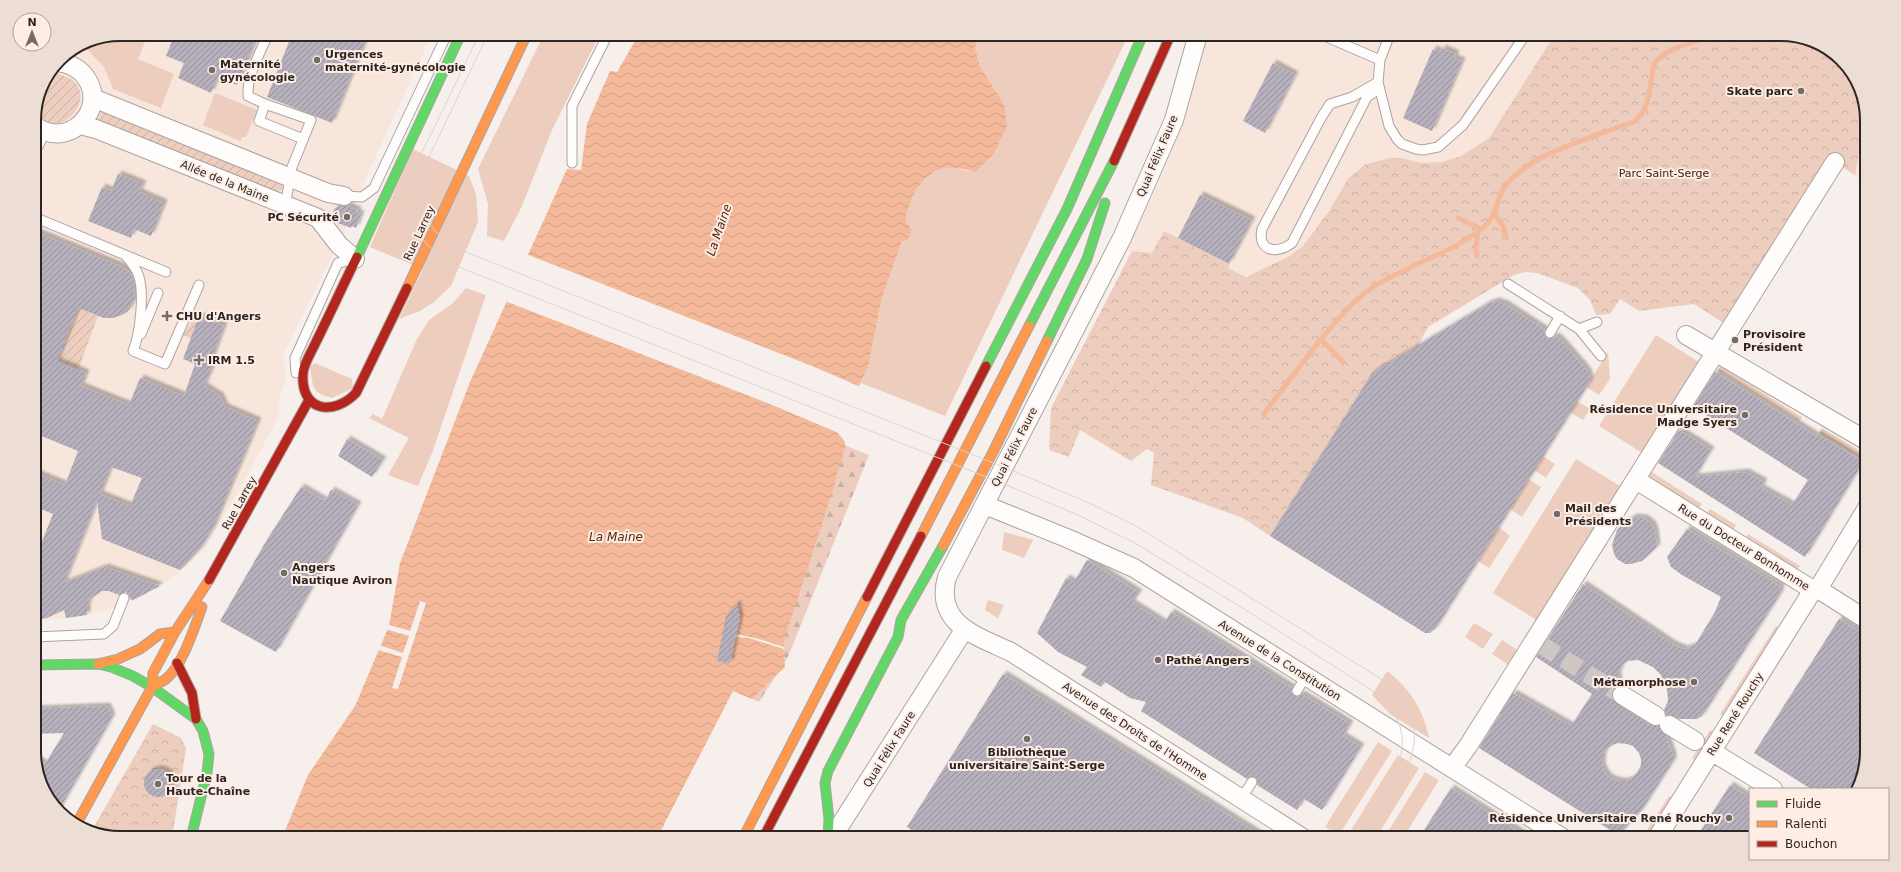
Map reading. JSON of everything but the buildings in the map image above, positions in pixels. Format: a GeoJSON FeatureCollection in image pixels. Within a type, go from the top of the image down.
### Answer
{"type":"FeatureCollection","features":[{"type":"Feature","properties":{"kind":"main road"},"geometry":{"type":"LineString","coordinates":[[309,400],[304,392],[303,371],[458,41]]}},
{"type":"Feature","properties":{"kind":"main road","name":"Rue Larrey"},"geometry":{"type":"LineString","coordinates":[[79,820],[152,687],[153,673],[175,632],[212,575],[309,400],[319,407],[337,408],[347,402],[356,393],[422,258],[524,41]]}},
{"type":"Feature","properties":{"kind":"main road"},"geometry":{"type":"LineString","coordinates":[[747,831],[1067,209],[1139,41]]}},
{"type":"Feature","properties":{"kind":"main road"},"geometry":{"type":"LineString","coordinates":[[767,831],[864,648],[1124,142],[1169,41]]}},
{"type":"Feature","properties":{"kind":"main road"},"geometry":{"type":"LineString","coordinates":[[828,831],[829,819],[825,783],[828,771],[898,637],[901,620],[959,518],[1087,259],[1124,142]]}},
{"type":"Feature","properties":{"kind":"main road","name":"Rue Larrey"},"geometry":{"type":"LineString","coordinates":[[152,687],[167,678],[177,663],[197,621],[212,575]]}},
{"type":"Feature","properties":{"kind":"main road"},"geometry":{"type":"LineString","coordinates":[[888,630],[901,620]]}},
{"type":"Feature","properties":{"kind":"main road"},"geometry":{"type":"LineString","coordinates":[[41,665],[98,664],[118,659],[140,649],[160,634],[175,632]]}},
{"type":"Feature","properties":{"kind":"main road"},"geometry":{"type":"LineString","coordinates":[[864,648],[876,639]]}},
{"type":"Feature","properties":{"kind":"main road"},"geometry":{"type":"LineString","coordinates":[[177,663],[192,693],[196,719],[203,731],[209,754],[207,773],[193,831]]}},
{"type":"Feature","properties":{"kind":"main road"},"geometry":{"type":"LineString","coordinates":[[98,664],[133,676],[152,687],[196,719]]}},
{"type":"Feature","properties":{"kind":"street","name":"Quai Félix Faure"},"geometry":{"type":"LineString","coordinates":[[836,831],[964,630],[950,615],[945,604],[943,590],[947,577],[1122,238],[1174,120],[1196,41]]}},
{"type":"Feature","properties":{"kind":"street"},"geometry":{"type":"LineString","coordinates":[[41,129],[64,133],[80,125],[89,113],[93,98],[91,88],[84,75],[66,62]]}},
{"type":"Feature","properties":{"kind":"street"},"geometry":{"type":"LineString","coordinates":[[93,98],[328,193],[344,196]]}},
{"type":"Feature","properties":{"kind":"street","name":"Allée de la Maine"},"geometry":{"type":"LineString","coordinates":[[80,125],[96,129],[318,218],[339,245],[355,259]]}},
{"type":"Feature","properties":{"kind":"street"},"geometry":{"type":"LineString","coordinates":[[1452,768],[1466,750],[1538,643],[1714,352],[1835,162]]}},
{"type":"Feature","properties":{"kind":"street"},"geometry":{"type":"LineString","coordinates":[[1087,259],[1122,238]]}},
{"type":"Feature","properties":{"kind":"street"},"geometry":{"type":"LineString","coordinates":[[1686,335],[1714,352],[1726,357],[1860,437]]}},
{"type":"Feature","properties":{"kind":"street","name":"Rue du Docteur Bonhomme"},"geometry":{"type":"LineString","coordinates":[[1641,484],[1860,616]]}},
{"type":"Feature","properties":{"kind":"street","name":"Avenue de la Constitution"},"geometry":{"type":"LineString","coordinates":[[985,505],[1069,539],[1134,568],[1301,684],[1452,768],[1552,831]]}},
{"type":"Feature","properties":{"kind":"street","name":"Rue René Rouchy"},"geometry":{"type":"LineString","coordinates":[[1662,831],[1711,751],[1860,519]]}},
{"type":"Feature","properties":{"kind":"street","name":"Avenue des Droits de l'Homme"},"geometry":{"type":"LineString","coordinates":[[964,630],[1011,652],[1292,831]]}},
{"type":"Feature","properties":{"kind":"street"},"geometry":{"type":"LineString","coordinates":[[1622,696],[1695,741]]}},
{"type":"Feature","properties":{"kind":"street"},"geometry":{"type":"LineString","coordinates":[[1711,751],[1771,788]]}},
{"type":"Feature","properties":{"kind":"lane"},"geometry":{"type":"LineString","coordinates":[[265,41],[250,76],[248,96],[265,104],[311,120],[292,167],[285,206]]}},
{"type":"Feature","properties":{"kind":"lane"},"geometry":{"type":"LineString","coordinates":[[344,196],[362,197],[374,188],[444,41]]}},
{"type":"Feature","properties":{"kind":"lane"},"geometry":{"type":"LineString","coordinates":[[572,163],[572,106],[604,41]]}},
{"type":"Feature","properties":{"kind":"lane"},"geometry":{"type":"LineString","coordinates":[[1336,41],[1380,60]]}},
{"type":"Feature","properties":{"kind":"lane"},"geometry":{"type":"LineString","coordinates":[[1387,41],[1380,60],[1378,86],[1389,126],[1402,144],[1416,149],[1431,149],[1438,147],[1463,125],[1521,41]]}},
{"type":"Feature","properties":{"kind":"lane"},"geometry":{"type":"LineString","coordinates":[[1378,86],[1367,97],[1292,243],[1287,247],[1276,250],[1267,247],[1261,239],[1262,229],[1321,118],[1330,104],[1378,86]]}},
{"type":"Feature","properties":{"kind":"lane"},"geometry":{"type":"LineString","coordinates":[[265,104],[259,121],[303,139]]}},
{"type":"Feature","properties":{"kind":"lane"},"geometry":{"type":"LineString","coordinates":[[41,220],[166,272]]}},
{"type":"Feature","properties":{"kind":"lane"},"geometry":{"type":"LineString","coordinates":[[126,256],[138,274],[142,293],[137,342]]}},
{"type":"Feature","properties":{"kind":"lane"},"geometry":{"type":"LineString","coordinates":[[303,381],[296,373],[295,358],[306,332],[338,263],[355,259]]}},
{"type":"Feature","properties":{"kind":"lane"},"geometry":{"type":"LineString","coordinates":[[1508,284],[1579,329],[1602,356]]}},
{"type":"Feature","properties":{"kind":"lane"},"geometry":{"type":"LineString","coordinates":[[158,293],[133,351],[165,364],[199,285]]}},
{"type":"Feature","properties":{"kind":"lane"},"geometry":{"type":"LineString","coordinates":[[1550,333],[1560,316]]}},
{"type":"Feature","properties":{"kind":"lane"},"geometry":{"type":"LineString","coordinates":[[1579,329],[1597,322]]}},
{"type":"Feature","properties":{"kind":"lane"},"geometry":{"type":"LineString","coordinates":[[41,637],[104,634],[113,626],[124,598]]}},
{"type":"Feature","properties":{"kind":"lane"},"geometry":{"type":"LineString","coordinates":[[1241,799],[1252,782]]}},
{"type":"Feature","properties":{"kind":"shaded area","name":"CHU d'Angers"},"geometry":{"type":"Polygon","coordinates":[[[120,41],[429,41],[368,173],[344,232],[283,354],[286,380],[279,397],[279,416],[237,494],[205,548],[176,575],[138,599],[122,606],[87,615],[60,619],[41,620],[41,115],[45,95],[54,76],[72,57],[85,49],[100,44],[120,41]]]}},
{"type":"Feature","properties":{"kind":"shaded area"},"geometry":{"type":"Polygon","coordinates":[[[1205,41],[1551,41],[1489,138],[1461,156],[1442,162],[1422,163],[1401,158],[1377,160],[1366,164],[1348,179],[1329,211],[1303,246],[1288,257],[1246,277],[1228,268],[1230,265],[1126,251],[1159,182],[1178,135],[1205,41]]]}},
{"type":"Feature","properties":{"kind":"shaded area"},"geometry":{"type":"Polygon","coordinates":[[[1860,147],[1860,178],[1855,175],[1860,147]]]}},
{"type":"Feature","properties":{"kind":"green space"},"geometry":{"type":"Polygon","coordinates":[[[145,41],[138,59],[174,74],[161,108],[113,89],[104,67],[86,48],[110,42],[145,41]]]}},
{"type":"Feature","properties":{"kind":"green space"},"geometry":{"type":"Polygon","coordinates":[[[541,41],[596,41],[552,130],[522,206],[504,241],[487,236],[488,204],[478,169],[541,41]]]}},
{"type":"Feature","properties":{"kind":"green space"},"geometry":{"type":"Polygon","coordinates":[[[977,41],[1126,41],[945,416],[861,383],[868,368],[882,297],[902,241],[912,230],[906,222],[909,206],[917,189],[929,176],[944,168],[972,171],[1004,104],[980,66],[975,48],[977,41]]]}},
{"type":"Feature","properties":{"kind":"green space","name":"Parc Saint-Serge"},"geometry":{"type":"Polygon","coordinates":[[[1551,41],[1590,41],[1608,52],[1624,41],[1781,41],[1806,45],[1829,57],[1844,72],[1856,95],[1860,115],[1860,147],[1855,175],[1840,166],[1727,325],[1694,304],[1639,311],[1620,299],[1610,314],[1596,315],[1590,300],[1578,288],[1537,273],[1525,272],[1514,275],[1428,327],[1418,346],[1372,373],[1270,536],[1243,518],[1151,485],[1154,453],[1147,449],[1131,461],[1080,430],[1069,457],[1049,450],[1051,408],[1132,251],[1152,253],[1164,231],[1230,265],[1228,268],[1246,277],[1288,257],[1303,246],[1329,211],[1348,179],[1366,164],[1389,158],[1401,158],[1422,163],[1442,162],[1461,156],[1489,138],[1551,41]]]}},
{"type":"Feature","properties":{"kind":"green space"},"geometry":{"type":"Polygon","coordinates":[[[1590,41],[1624,41],[1608,52],[1590,41]]]}},
{"type":"Feature","properties":{"kind":"green space"},"geometry":{"type":"Polygon","coordinates":[[[56,74],[72,80],[79,89],[80,100],[76,111],[67,119],[57,123],[46,121],[41,116],[45,95],[56,74]]]}},
{"type":"Feature","properties":{"kind":"green space"},"geometry":{"type":"Polygon","coordinates":[[[215,93],[257,110],[246,137],[242,137],[240,141],[203,125],[215,93]]]}},
{"type":"Feature","properties":{"kind":"green space"},"geometry":{"type":"Polygon","coordinates":[[[101,110],[283,182],[282,189],[274,193],[98,122],[101,110]]]}},
{"type":"Feature","properties":{"kind":"green space"},"geometry":{"type":"Polygon","coordinates":[[[413,149],[469,176],[476,194],[478,222],[451,286],[434,302],[420,311],[399,319],[423,269],[370,247],[413,149]]]}},
{"type":"Feature","properties":{"kind":"green space"},"geometry":{"type":"Polygon","coordinates":[[[466,288],[486,295],[432,453],[418,486],[388,475],[409,438],[369,418],[373,414],[382,419],[417,339],[429,320],[453,303],[466,288]]]}},
{"type":"Feature","properties":{"kind":"green space"},"geometry":{"type":"Polygon","coordinates":[[[78,308],[98,316],[78,370],[51,375],[78,308]]]}},
{"type":"Feature","properties":{"kind":"green space"},"geometry":{"type":"Polygon","coordinates":[[[195,316],[199,316],[191,339],[183,335],[195,316]]]}},
{"type":"Feature","properties":{"kind":"green space"},"geometry":{"type":"Polygon","coordinates":[[[1656,335],[1702,364],[1644,454],[1599,426],[1656,335]]]}},
{"type":"Feature","properties":{"kind":"green space"},"geometry":{"type":"Polygon","coordinates":[[[1608,352],[1610,379],[1599,395],[1586,387],[1608,352]]]}},
{"type":"Feature","properties":{"kind":"green space"},"geometry":{"type":"Polygon","coordinates":[[[315,363],[352,379],[353,388],[332,398],[320,394],[314,388],[312,379],[310,366],[315,363]]]}},
{"type":"Feature","properties":{"kind":"green space"},"geometry":{"type":"Polygon","coordinates":[[[1720,366],[1802,417],[1799,421],[1718,370],[1720,366]]]}},
{"type":"Feature","properties":{"kind":"green space"},"geometry":{"type":"Polygon","coordinates":[[[1577,401],[1590,409],[1583,420],[1570,412],[1577,401]]]}},
{"type":"Feature","properties":{"kind":"green space"},"geometry":{"type":"Polygon","coordinates":[[[1822,428],[1860,451],[1860,457],[1819,433],[1822,428]]]}},
{"type":"Feature","properties":{"kind":"green space"},"geometry":{"type":"Polygon","coordinates":[[[806,430],[869,455],[788,657],[759,702],[739,693],[780,618],[806,430]]]}},
{"type":"Feature","properties":{"kind":"green space"},"geometry":{"type":"Polygon","coordinates":[[[1543,456],[1555,464],[1546,478],[1534,470],[1543,456]]]}},
{"type":"Feature","properties":{"kind":"green space"},"geometry":{"type":"Polygon","coordinates":[[[1576,459],[1623,488],[1538,621],[1493,593],[1576,459]]]}},
{"type":"Feature","properties":{"kind":"green space"},"geometry":{"type":"Polygon","coordinates":[[[1650,471],[1702,504],[1698,509],[1646,477],[1650,471]]]}},
{"type":"Feature","properties":{"kind":"green space"},"geometry":{"type":"Polygon","coordinates":[[[1528,479],[1541,487],[1522,517],[1510,509],[1528,479]]]}},
{"type":"Feature","properties":{"kind":"green space"},"geometry":{"type":"Polygon","coordinates":[[[1710,509],[1736,525],[1732,531],[1706,514],[1710,509]]]}},
{"type":"Feature","properties":{"kind":"green space"},"geometry":{"type":"Polygon","coordinates":[[[1499,527],[1510,536],[1489,568],[1478,561],[1499,527]]]}},
{"type":"Feature","properties":{"kind":"green space"},"geometry":{"type":"Polygon","coordinates":[[[1004,532],[1033,540],[1024,558],[1002,550],[1004,532]]]}},
{"type":"Feature","properties":{"kind":"green space"},"geometry":{"type":"Polygon","coordinates":[[[1748,534],[1800,566],[1796,571],[1745,539],[1748,534]]]}},
{"type":"Feature","properties":{"kind":"green space"},"geometry":{"type":"Polygon","coordinates":[[[988,600],[1004,605],[998,618],[985,610],[988,600]]]}},
{"type":"Feature","properties":{"kind":"green space"},"geometry":{"type":"Polygon","coordinates":[[[1474,623],[1493,634],[1483,649],[1465,637],[1474,623]]]}},
{"type":"Feature","properties":{"kind":"green space"},"geometry":{"type":"Polygon","coordinates":[[[1776,626],[1780,628],[1724,717],[1720,714],[1776,626]]]}},
{"type":"Feature","properties":{"kind":"green space"},"geometry":{"type":"Polygon","coordinates":[[[1502,640],[1519,651],[1510,666],[1492,654],[1502,640]]]}},
{"type":"Feature","properties":{"kind":"green space"},"geometry":{"type":"Polygon","coordinates":[[[1387,671],[1403,685],[1415,701],[1424,719],[1429,738],[1390,714],[1372,695],[1387,671]]]}},
{"type":"Feature","properties":{"kind":"green space"},"geometry":{"type":"Polygon","coordinates":[[[153,724],[181,738],[186,748],[173,831],[120,831],[94,827],[153,724]]]}},
{"type":"Feature","properties":{"kind":"green space"},"geometry":{"type":"Polygon","coordinates":[[[1710,730],[1714,732],[1696,761],[1692,758],[1710,730]]]}},
{"type":"Feature","properties":{"kind":"green space"},"geometry":{"type":"Polygon","coordinates":[[[1378,742],[1392,751],[1342,831],[1332,831],[1325,827],[1378,742]]]}},
{"type":"Feature","properties":{"kind":"green space"},"geometry":{"type":"Polygon","coordinates":[[[1398,755],[1419,768],[1380,831],[1350,831],[1398,755]]]}},
{"type":"Feature","properties":{"kind":"green space"},"geometry":{"type":"Polygon","coordinates":[[[1425,772],[1439,780],[1407,831],[1388,831],[1425,772]]]}},
{"type":"Feature","properties":{"kind":"green space"},"geometry":{"type":"Polygon","coordinates":[[[1669,796],[1674,799],[1653,831],[1646,831],[1669,796]]]}},
{"type":"Feature","properties":{"kind":"water","name":"La Maine"},"geometry":{"type":"Polygon","coordinates":[[[635,41],[977,41],[975,48],[980,66],[1004,104],[1007,126],[994,153],[976,172],[949,168],[938,170],[924,181],[913,196],[909,205],[906,222],[912,230],[907,240],[902,241],[882,297],[868,368],[837,429],[837,432],[845,443],[845,446],[835,484],[786,634],[783,648],[785,667],[752,699],[733,691],[661,831],[285,831],[308,775],[355,706],[389,626],[400,563],[470,382],[567,169],[581,170],[587,124],[610,71],[617,72],[635,41]]]}},
{"type":"Feature","properties":{"kind":"pier"},"geometry":{"type":"Polygon","coordinates":[[[526,254],[812,366],[861,387],[839,429],[841,434],[770,404],[505,301],[526,254]]]}},
{"type":"Feature","properties":{"kind":"pier"},"geometry":{"type":"Polygon","coordinates":[[[420,601],[426,603],[398,689],[392,688],[402,657],[378,650],[379,645],[403,653],[409,636],[385,629],[387,624],[410,631],[420,601]]]}},
{"type":"Feature","properties":{"kind":"pier"},"geometry":{"type":"Polygon","coordinates":[[[737,634],[759,639],[784,647],[784,649],[749,638],[736,637],[737,634]]]}},
{"type":"Feature","properties":{"kind":"waterway"},"geometry":{"type":"LineString","coordinates":[[1264,414],[1297,369],[1324,336],[1346,310],[1361,296],[1385,280],[1440,254],[1479,231],[1490,220],[1506,185],[1517,174],[1531,164],[1565,147],[1633,122],[1643,112],[1647,102],[1654,64],[1666,53],[1696,41]]}},
{"type":"Feature","properties":{"kind":"waterway"},"geometry":{"type":"LineString","coordinates":[[1494,214],[1502,224],[1506,237]]}},
{"type":"Feature","properties":{"kind":"waterway"},"geometry":{"type":"LineString","coordinates":[[1458,218],[1481,229]]}},
{"type":"Feature","properties":{"kind":"waterway"},"geometry":{"type":"LineString","coordinates":[[1477,256],[1476,246],[1478,232]]}},
{"type":"Feature","properties":{"kind":"waterway"},"geometry":{"type":"LineString","coordinates":[[1321,339],[1343,362]]}},
{"type":"Feature","properties":{"kind":"tunnel"},"geometry":{"type":"LineString","coordinates":[[1541,645],[1622,695]]}},
{"type":"Feature","properties":{"kind":"tram line"},"geometry":{"type":"LineString","coordinates":[[476,41],[415,168],[410,184],[408,199],[410,213],[420,236],[429,246],[440,255],[464,269],[1009,486],[1080,516],[1133,542],[1241,607],[1370,689],[1389,707],[1400,726],[1402,744],[1399,763],[1391,782],[1360,831]]}},
{"type":"Feature","properties":{"kind":"tram line"},"geometry":{"type":"LineString","coordinates":[[485,41],[425,168],[422,201],[428,222],[435,231],[457,248],[1016,472],[1089,503],[1136,526],[1378,677],[1400,696],[1411,716],[1414,736],[1411,756],[1403,777],[1392,798],[1370,831]]}},
{"type":"Feature","properties":{"kind":"traffic: fast"},"geometry":{"type":"LineString","coordinates":[[357,257],[458,41]]}},
{"type":"Feature","properties":{"kind":"traffic: fast"},"geometry":{"type":"LineString","coordinates":[[986,366],[1067,209],[1140,41]]}},
{"type":"Feature","properties":{"kind":"traffic: fast"},"geometry":{"type":"LineString","coordinates":[[1029,326],[1114,161]]}},
{"type":"Feature","properties":{"kind":"traffic: fast"},"geometry":{"type":"LineString","coordinates":[[1047,341],[1087,259],[1105,203]]}},
{"type":"Feature","properties":{"kind":"traffic: fast"},"geometry":{"type":"LineString","coordinates":[[828,831],[829,819],[825,783],[828,771],[898,637],[901,620],[943,546]]}},
{"type":"Feature","properties":{"kind":"traffic: fast"},"geometry":{"type":"LineString","coordinates":[[41,665],[98,664],[111,667],[133,676],[152,687],[196,719],[203,731],[209,754],[207,773],[193,831]]}},
{"type":"Feature","properties":{"kind":"traffic: slow"},"geometry":{"type":"LineString","coordinates":[[407,288],[524,41]]}},
{"type":"Feature","properties":{"kind":"traffic: slow"},"geometry":{"type":"LineString","coordinates":[[921,536],[1029,326]]}},
{"type":"Feature","properties":{"kind":"traffic: slow"},"geometry":{"type":"LineString","coordinates":[[943,546],[993,452],[1047,341]]}},
{"type":"Feature","properties":{"kind":"traffic: slow"},"geometry":{"type":"LineString","coordinates":[[79,819],[152,687],[153,673],[175,632],[209,580]]}},
{"type":"Feature","properties":{"kind":"traffic: slow"},"geometry":{"type":"LineString","coordinates":[[747,831],[867,597]]}},
{"type":"Feature","properties":{"kind":"traffic: slow"},"geometry":{"type":"LineString","coordinates":[[152,687],[166,679],[178,665],[202,607]]}},
{"type":"Feature","properties":{"kind":"traffic: slow"},"geometry":{"type":"LineString","coordinates":[[98,664],[118,659],[140,649],[160,634],[175,632]]}},
{"type":"Feature","properties":{"kind":"traffic: jam"},"geometry":{"type":"LineString","coordinates":[[1114,161],[1168,41]]}},
{"type":"Feature","properties":{"kind":"traffic: jam"},"geometry":{"type":"LineString","coordinates":[[357,257],[305,365],[303,373],[303,386],[307,396],[312,402],[320,406],[328,407],[338,405],[347,401],[356,393],[407,288]]}},
{"type":"Feature","properties":{"kind":"traffic: jam"},"geometry":{"type":"LineString","coordinates":[[867,597],[986,366]]}},
{"type":"Feature","properties":{"kind":"traffic: jam"},"geometry":{"type":"LineString","coordinates":[[209,580],[309,400]]}},
{"type":"Feature","properties":{"kind":"traffic: jam"},"geometry":{"type":"LineString","coordinates":[[767,831],[921,536]]}},
{"type":"Feature","properties":{"kind":"traffic: jam"},"geometry":{"type":"LineString","coordinates":[[177,663],[192,693],[196,719]]}},
{"type":"Feature","properties":{"kind":"place","name":"Urgences maternité-gynécologie"},"geometry":{"type":"Point","coordinates":[317,60]}},
{"type":"Feature","properties":{"kind":"place","name":"Maternité gynécologie"},"geometry":{"type":"Point","coordinates":[212,70]}},
{"type":"Feature","properties":{"kind":"place","name":"Skate parc"},"geometry":{"type":"Point","coordinates":[1801,91]}},
{"type":"Feature","properties":{"kind":"place","name":"PC Sécurité"},"geometry":{"type":"Point","coordinates":[347,217]}},
{"type":"Feature","properties":{"kind":"place","name":"CHU d'Angers"},"geometry":{"type":"Point","coordinates":[167,316]}},
{"type":"Feature","properties":{"kind":"place","name":"Provisoire Président"},"geometry":{"type":"Point","coordinates":[1735,340]}},
{"type":"Feature","properties":{"kind":"place","name":"IRM 1.5"},"geometry":{"type":"Point","coordinates":[199,360]}},
{"type":"Feature","properties":{"kind":"place","name":"Résidence Universitaire Madge Syers"},"geometry":{"type":"Point","coordinates":[1745,415]}},
{"type":"Feature","properties":{"kind":"place","name":"Mail des Présidents"},"geometry":{"type":"Point","coordinates":[1557,514]}},
{"type":"Feature","properties":{"kind":"place","name":"Angers Nautique Aviron"},"geometry":{"type":"Point","coordinates":[284,573]}},
{"type":"Feature","properties":{"kind":"place","name":"Pathé Angers"},"geometry":{"type":"Point","coordinates":[1158,660]}},
{"type":"Feature","properties":{"kind":"place","name":"Métamorphose"},"geometry":{"type":"Point","coordinates":[1694,682]}},
{"type":"Feature","properties":{"kind":"place","name":"Bibliothèque universitaire Saint-Serge"},"geometry":{"type":"Point","coordinates":[1027,739]}},
{"type":"Feature","properties":{"kind":"place","name":"Tour de la Haute-Chaîne"},"geometry":{"type":"Point","coordinates":[158,784]}},
{"type":"Feature","properties":{"kind":"place","name":"Résidence Universitaire René Rouchy"},"geometry":{"type":"Point","coordinates":[1729,818]}}]}
